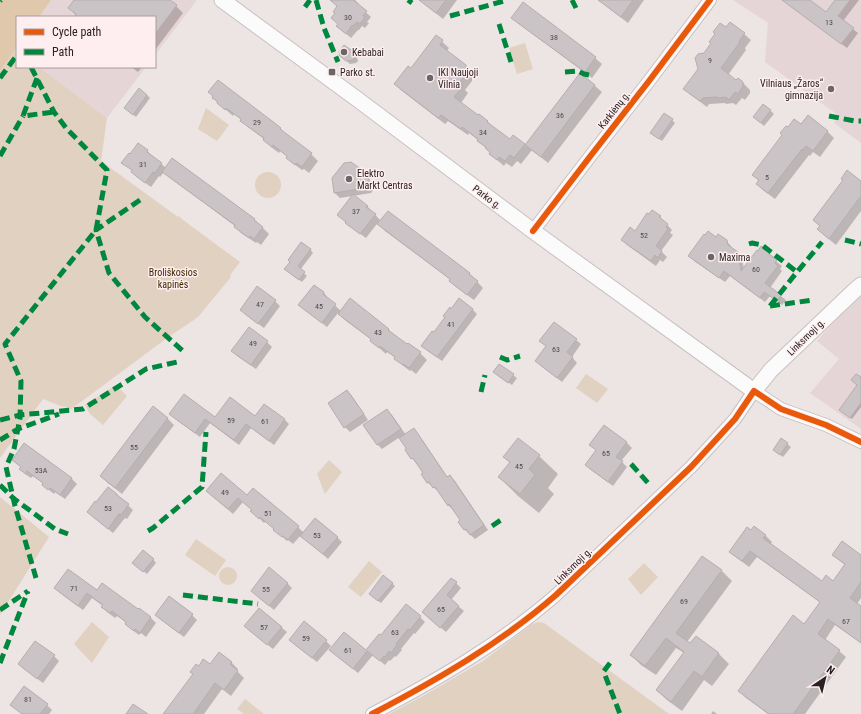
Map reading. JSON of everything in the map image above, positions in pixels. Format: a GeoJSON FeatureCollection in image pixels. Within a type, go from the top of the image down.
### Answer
{"type":"FeatureCollection","features":[{"type":"Feature","properties":{"kind":"main road","name":"Parko g."},"geometry":{"type":"LineString","coordinates":[[222,0],[360,101],[533,231],[754,391]]}},
{"type":"Feature","properties":{"kind":"main road","name":"Linksmoji g."},"geometry":{"type":"LineString","coordinates":[[754,391],[777,364],[861,285]]}},
{"type":"Feature","properties":{"kind":"street","name":"Karklėnų g."},"geometry":{"type":"LineString","coordinates":[[533,231],[710,0]]}},
{"type":"Feature","properties":{"kind":"street"},"geometry":{"type":"LineString","coordinates":[[754,391],[781,409],[826,425],[861,442]]}},
{"type":"Feature","properties":{"kind":"street","name":"Linksmoji g."},"geometry":{"type":"LineString","coordinates":[[372,714],[415,692],[486,648],[537,612],[691,467],[734,419],[754,391]]}},
{"type":"Feature","properties":{"kind":"shaded area"},"geometry":{"type":"Polygon","coordinates":[[[0,0],[51,0],[40,16],[16,16],[16,48],[0,71],[0,0]]]}},
{"type":"Feature","properties":{"kind":"shaded area"},"geometry":{"type":"Polygon","coordinates":[[[51,0],[197,0],[156,54],[156,16],[40,16],[51,0]]]}},
{"type":"Feature","properties":{"kind":"shaded area","name":"Vilniaus „Žaros“ gimnazija"},"geometry":{"type":"Polygon","coordinates":[[[733,0],[861,0],[861,143],[834,123],[838,115],[765,62],[768,23],[733,0]]]}},
{"type":"Feature","properties":{"kind":"shaded area"},"geometry":{"type":"Polygon","coordinates":[[[40,68],[145,68],[107,118],[40,68]]]}},
{"type":"Feature","properties":{"kind":"shaded area"},"geometry":{"type":"Polygon","coordinates":[[[861,292],[861,429],[810,393],[839,359],[817,341],[861,292]]]}},
{"type":"Feature","properties":{"kind":"green space"},"geometry":{"type":"Polygon","coordinates":[[[525,43],[533,69],[517,74],[509,48],[525,43]]]}},
{"type":"Feature","properties":{"kind":"green space","name":"Broliškosios kapinės"},"geometry":{"type":"Polygon","coordinates":[[[15,50],[16,68],[40,68],[107,118],[101,161],[178,217],[179,216],[240,262],[230,275],[231,277],[198,317],[167,338],[70,410],[64,406],[63,407],[43,399],[0,458],[0,71],[15,50]]]}},
{"type":"Feature","properties":{"kind":"green space"},"geometry":{"type":"Polygon","coordinates":[[[206,108],[229,125],[217,141],[198,129],[206,108]]]}},
{"type":"Feature","properties":{"kind":"green space"},"geometry":{"type":"Polygon","coordinates":[[[268,172],[277,176],[281,185],[277,194],[268,198],[259,194],[255,185],[259,176],[268,172]]]}},
{"type":"Feature","properties":{"kind":"green space"},"geometry":{"type":"Polygon","coordinates":[[[586,374],[608,389],[597,403],[576,388],[586,374]]]}},
{"type":"Feature","properties":{"kind":"green space"},"geometry":{"type":"Polygon","coordinates":[[[116,385],[127,396],[103,425],[90,414],[85,405],[116,385]]]}},
{"type":"Feature","properties":{"kind":"green space"},"geometry":{"type":"Polygon","coordinates":[[[329,460],[342,472],[325,494],[317,474],[329,460]]]}},
{"type":"Feature","properties":{"kind":"green space"},"geometry":{"type":"Polygon","coordinates":[[[0,497],[49,537],[0,615],[0,497]]]}},
{"type":"Feature","properties":{"kind":"green space"},"geometry":{"type":"Polygon","coordinates":[[[196,539],[226,560],[215,576],[185,555],[196,539]]]}},
{"type":"Feature","properties":{"kind":"green space"},"geometry":{"type":"Polygon","coordinates":[[[369,561],[382,572],[361,597],[348,587],[369,561]]]}},
{"type":"Feature","properties":{"kind":"green space"},"geometry":{"type":"Polygon","coordinates":[[[644,563],[658,577],[641,595],[628,579],[644,563]]]}},
{"type":"Feature","properties":{"kind":"green space"},"geometry":{"type":"Polygon","coordinates":[[[224,567],[232,567],[237,572],[235,583],[232,585],[224,585],[219,580],[219,572],[224,567]]]}},
{"type":"Feature","properties":{"kind":"green space"},"geometry":{"type":"Polygon","coordinates":[[[92,622],[109,637],[92,663],[74,644],[92,622]]]}},
{"type":"Feature","properties":{"kind":"green space"},"geometry":{"type":"Polygon","coordinates":[[[539,622],[544,623],[669,714],[389,714],[483,661],[532,624],[539,622]]]}},
{"type":"Feature","properties":{"kind":"green space"},"geometry":{"type":"Polygon","coordinates":[[[245,699],[264,714],[244,714],[237,709],[245,699]]]}},
{"type":"Feature","properties":{"kind":"building"},"geometry":{"type":"Polygon","coordinates":[[[74,0],[170,0],[177,5],[156,33],[156,16],[75,16],[76,14],[68,8],[74,0]]]}},
{"type":"Feature","properties":{"kind":"building"},"geometry":{"type":"Polygon","coordinates":[[[330,0],[353,0],[367,11],[363,16],[365,17],[360,24],[357,22],[353,26],[352,25],[346,34],[336,26],[338,24],[331,18],[335,13],[333,12],[337,6],[330,0]]]}},
{"type":"Feature","properties":{"kind":"building"},"geometry":{"type":"Polygon","coordinates":[[[419,0],[446,0],[436,13],[419,0]]]}},
{"type":"Feature","properties":{"kind":"building"},"geometry":{"type":"Polygon","coordinates":[[[598,0],[633,0],[621,17],[598,0]]]}},
{"type":"Feature","properties":{"kind":"building"},"geometry":{"type":"Polygon","coordinates":[[[782,0],[810,0],[826,12],[835,0],[850,0],[838,16],[854,28],[841,44],[782,0]]]}},
{"type":"Feature","properties":{"kind":"building"},"geometry":{"type":"Polygon","coordinates":[[[523,2],[596,57],[585,72],[511,18],[523,2]]]}},
{"type":"Feature","properties":{"kind":"building"},"geometry":{"type":"Polygon","coordinates":[[[730,22],[745,33],[721,68],[736,80],[738,78],[743,82],[743,86],[738,94],[735,92],[729,100],[726,97],[717,97],[703,98],[700,101],[683,89],[698,69],[695,58],[698,54],[704,53],[711,43],[709,42],[715,34],[713,32],[720,23],[726,27],[730,22]]]}},
{"type":"Feature","properties":{"kind":"building","name":"IKI Naujoji Vilnia"},"geometry":{"type":"Polygon","coordinates":[[[436,35],[443,40],[440,45],[466,65],[466,74],[459,83],[463,86],[454,97],[478,115],[479,114],[488,121],[487,122],[510,139],[513,135],[525,144],[514,158],[510,155],[505,161],[499,157],[497,160],[489,154],[490,152],[485,148],[486,147],[477,141],[478,139],[462,127],[461,129],[441,115],[438,118],[394,84],[408,66],[411,68],[436,35]]]}},
{"type":"Feature","properties":{"kind":"building"},"geometry":{"type":"Polygon","coordinates":[[[344,45],[354,52],[355,57],[353,60],[346,61],[340,56],[339,52],[344,45]]]}},
{"type":"Feature","properties":{"kind":"building"},"geometry":{"type":"Polygon","coordinates":[[[580,73],[595,85],[541,157],[525,145],[580,73]]]}},
{"type":"Feature","properties":{"kind":"building"},"geometry":{"type":"Polygon","coordinates":[[[218,80],[312,153],[302,167],[296,163],[295,165],[286,158],[287,156],[273,145],[272,147],[263,140],[264,138],[240,121],[241,119],[226,108],[225,110],[212,98],[213,96],[208,92],[218,80]]]}},
{"type":"Feature","properties":{"kind":"building"},"geometry":{"type":"Polygon","coordinates":[[[139,88],[147,95],[133,115],[124,108],[139,88]]]}},
{"type":"Feature","properties":{"kind":"building"},"geometry":{"type":"Polygon","coordinates":[[[763,104],[771,110],[761,123],[753,117],[763,104]]]}},
{"type":"Feature","properties":{"kind":"building"},"geometry":{"type":"Polygon","coordinates":[[[664,113],[673,119],[659,139],[650,133],[664,113]]]}},
{"type":"Feature","properties":{"kind":"building"},"geometry":{"type":"Polygon","coordinates":[[[808,115],[828,131],[813,151],[806,146],[803,150],[802,149],[768,193],[756,184],[759,180],[752,175],[782,135],[780,133],[786,126],[788,127],[794,119],[801,124],[808,115]]]}},
{"type":"Feature","properties":{"kind":"building"},"geometry":{"type":"Polygon","coordinates":[[[138,143],[162,163],[145,183],[131,172],[132,170],[121,163],[138,143]]]}},
{"type":"Feature","properties":{"kind":"building"},"geometry":{"type":"Polygon","coordinates":[[[172,158],[255,219],[254,220],[263,227],[254,239],[250,236],[249,238],[234,227],[235,225],[162,172],[172,158]]]}},
{"type":"Feature","properties":{"kind":"building"},"geometry":{"type":"Polygon","coordinates":[[[351,162],[365,172],[365,177],[369,179],[369,183],[366,188],[334,193],[332,178],[344,163],[351,162]]]}},
{"type":"Feature","properties":{"kind":"building"},"geometry":{"type":"Polygon","coordinates":[[[847,170],[861,181],[861,196],[829,239],[817,229],[820,226],[813,220],[843,180],[841,179],[847,170]]]}},
{"type":"Feature","properties":{"kind":"building"},"geometry":{"type":"Polygon","coordinates":[[[353,194],[368,206],[366,207],[376,214],[360,234],[337,215],[353,194]]]}},
{"type":"Feature","properties":{"kind":"building"},"geometry":{"type":"Polygon","coordinates":[[[652,210],[661,216],[659,217],[668,224],[666,227],[668,229],[656,246],[662,251],[658,258],[655,255],[651,261],[621,240],[630,227],[635,231],[647,213],[649,214],[652,210]]]}},
{"type":"Feature","properties":{"kind":"building"},"geometry":{"type":"Polygon","coordinates":[[[388,211],[470,273],[469,274],[478,281],[467,295],[449,281],[450,279],[377,224],[388,211]]]}},
{"type":"Feature","properties":{"kind":"building"},"geometry":{"type":"Polygon","coordinates":[[[708,231],[716,237],[718,234],[727,240],[728,245],[738,252],[741,271],[761,246],[770,252],[769,254],[777,260],[775,263],[778,266],[765,283],[781,295],[777,301],[764,292],[760,298],[724,271],[719,278],[688,256],[704,234],[705,235],[708,231]]]}},
{"type":"Feature","properties":{"kind":"building"},"geometry":{"type":"Polygon","coordinates":[[[301,242],[311,249],[298,266],[305,272],[299,280],[284,269],[290,262],[288,260],[301,242]]]}},
{"type":"Feature","properties":{"kind":"building"},"geometry":{"type":"Polygon","coordinates":[[[314,285],[324,292],[323,294],[336,304],[322,323],[298,305],[314,285]]]}},
{"type":"Feature","properties":{"kind":"building"},"geometry":{"type":"Polygon","coordinates":[[[257,286],[276,300],[258,324],[240,310],[257,286]]]}},
{"type":"Feature","properties":{"kind":"building"},"geometry":{"type":"Polygon","coordinates":[[[350,298],[389,329],[388,330],[421,352],[409,368],[394,359],[395,357],[380,346],[379,348],[370,341],[371,339],[338,314],[350,298]]]}},
{"type":"Feature","properties":{"kind":"building"},"geometry":{"type":"Polygon","coordinates":[[[459,298],[473,309],[437,357],[421,346],[432,331],[434,332],[445,317],[443,316],[450,307],[451,309],[459,298]]]}},
{"type":"Feature","properties":{"kind":"building"},"geometry":{"type":"Polygon","coordinates":[[[554,322],[577,339],[567,352],[573,357],[557,378],[535,361],[546,346],[539,341],[554,322]]]}},
{"type":"Feature","properties":{"kind":"building"},"geometry":{"type":"Polygon","coordinates":[[[249,327],[268,341],[251,365],[231,351],[249,327]]]}},
{"type":"Feature","properties":{"kind":"building"},"geometry":{"type":"Polygon","coordinates":[[[499,364],[514,374],[508,383],[493,372],[499,364]]]}},
{"type":"Feature","properties":{"kind":"building"},"geometry":{"type":"Polygon","coordinates":[[[856,374],[861,377],[861,403],[850,418],[839,410],[857,385],[851,380],[856,374]]]}},
{"type":"Feature","properties":{"kind":"building"},"geometry":{"type":"Polygon","coordinates":[[[347,390],[364,414],[344,428],[328,403],[347,390]]]}},
{"type":"Feature","properties":{"kind":"building"},"geometry":{"type":"Polygon","coordinates":[[[184,394],[215,417],[230,397],[255,416],[264,404],[285,419],[269,441],[246,424],[234,440],[205,419],[195,433],[169,414],[184,394]]]}},
{"type":"Feature","properties":{"kind":"building"},"geometry":{"type":"Polygon","coordinates":[[[153,406],[168,418],[115,488],[100,476],[153,406]]]}},
{"type":"Feature","properties":{"kind":"building"},"geometry":{"type":"Polygon","coordinates":[[[387,409],[401,429],[377,445],[363,425],[387,409]]]}},
{"type":"Feature","properties":{"kind":"building"},"geometry":{"type":"Polygon","coordinates":[[[604,425],[627,442],[616,457],[623,461],[608,482],[585,465],[596,450],[589,445],[604,425]]]}},
{"type":"Feature","properties":{"kind":"building"},"geometry":{"type":"Polygon","coordinates":[[[414,428],[447,477],[450,475],[484,525],[470,535],[458,522],[460,520],[435,487],[433,488],[429,482],[427,483],[421,474],[423,473],[413,458],[411,459],[405,450],[406,448],[399,438],[414,428]]]}},
{"type":"Feature","properties":{"kind":"building"},"geometry":{"type":"Polygon","coordinates":[[[518,438],[540,455],[529,469],[535,475],[520,494],[498,477],[510,462],[503,457],[518,438]]]}},
{"type":"Feature","properties":{"kind":"building"},"geometry":{"type":"Polygon","coordinates":[[[781,438],[788,443],[780,455],[773,450],[781,438]]]}},
{"type":"Feature","properties":{"kind":"building"},"geometry":{"type":"Polygon","coordinates":[[[24,443],[72,478],[60,495],[50,488],[48,490],[42,485],[43,483],[27,471],[26,474],[19,469],[21,467],[12,460],[24,443]]]}},
{"type":"Feature","properties":{"kind":"building"},"geometry":{"type":"Polygon","coordinates":[[[221,473],[247,495],[253,488],[299,526],[288,540],[273,530],[274,529],[260,517],[259,519],[250,511],[252,510],[238,498],[228,509],[206,491],[221,473]]]}},
{"type":"Feature","properties":{"kind":"building"},"geometry":{"type":"Polygon","coordinates":[[[108,487],[129,504],[121,515],[119,514],[108,529],[87,512],[108,487]]]}},
{"type":"Feature","properties":{"kind":"building"},"geometry":{"type":"Polygon","coordinates":[[[315,518],[338,537],[323,554],[300,536],[315,518]]]}},
{"type":"Feature","properties":{"kind":"building"},"geometry":{"type":"Polygon","coordinates":[[[754,526],[766,535],[763,538],[822,581],[826,575],[833,581],[845,564],[832,555],[842,541],[861,555],[861,582],[850,598],[861,606],[861,643],[828,619],[818,634],[840,650],[793,714],[769,714],[738,691],[793,615],[804,624],[820,602],[750,551],[742,561],[729,552],[747,527],[751,530],[754,526]]]}},
{"type":"Feature","properties":{"kind":"building"},"geometry":{"type":"Polygon","coordinates":[[[143,550],[154,559],[143,572],[132,563],[143,550]]]}},
{"type":"Feature","properties":{"kind":"building"},"geometry":{"type":"Polygon","coordinates":[[[702,556],[722,570],[676,633],[690,643],[696,636],[719,653],[702,677],[694,671],[671,702],[656,690],[684,652],[666,638],[645,666],[630,655],[702,556]]]}},
{"type":"Feature","properties":{"kind":"building"},"geometry":{"type":"Polygon","coordinates":[[[269,567],[288,583],[269,606],[251,591],[269,567]]]}},
{"type":"Feature","properties":{"kind":"building"},"geometry":{"type":"Polygon","coordinates":[[[68,569],[97,590],[102,583],[151,617],[140,633],[135,629],[134,631],[125,624],[126,622],[112,611],[110,613],[101,607],[103,605],[87,593],[78,606],[54,588],[68,569]]]}},
{"type":"Feature","properties":{"kind":"building"},"geometry":{"type":"Polygon","coordinates":[[[383,575],[393,583],[378,601],[369,594],[383,575]]]}},
{"type":"Feature","properties":{"kind":"building"},"geometry":{"type":"Polygon","coordinates":[[[451,578],[457,582],[447,595],[459,606],[440,628],[422,612],[451,578]]]}},
{"type":"Feature","properties":{"kind":"building"},"geometry":{"type":"Polygon","coordinates":[[[169,596],[193,614],[179,633],[155,615],[169,596]]]}},
{"type":"Feature","properties":{"kind":"building"},"geometry":{"type":"Polygon","coordinates":[[[406,604],[421,616],[410,630],[408,629],[391,653],[389,651],[380,661],[367,651],[353,669],[329,650],[344,632],[366,650],[379,634],[381,635],[406,604]]]}},
{"type":"Feature","properties":{"kind":"building"},"geometry":{"type":"Polygon","coordinates":[[[259,608],[282,627],[267,645],[244,626],[259,608]]]}},
{"type":"Feature","properties":{"kind":"building"},"geometry":{"type":"Polygon","coordinates":[[[304,621],[327,640],[312,658],[289,640],[304,621]]]}},
{"type":"Feature","properties":{"kind":"building"},"geometry":{"type":"Polygon","coordinates":[[[35,641],[55,655],[37,679],[18,664],[35,641]]]}},
{"type":"Feature","properties":{"kind":"building"},"geometry":{"type":"Polygon","coordinates":[[[219,652],[232,662],[230,664],[238,671],[224,690],[215,683],[193,714],[163,714],[193,674],[190,672],[196,664],[199,666],[203,659],[210,664],[219,652]]]}},
{"type":"Feature","properties":{"kind":"building"},"geometry":{"type":"Polygon","coordinates":[[[24,686],[48,704],[40,714],[22,714],[10,705],[24,686]]]}},
{"type":"Feature","properties":{"kind":"building"},"geometry":{"type":"Polygon","coordinates":[[[133,704],[148,714],[126,714],[133,704]]]}},
{"type":"Feature","properties":{"kind":"marked path"},"geometry":{"type":"LineString","coordinates":[[305,7],[310,0]]}},
{"type":"Feature","properties":{"kind":"marked path"},"geometry":{"type":"LineString","coordinates":[[316,0],[324,28],[338,62]]}},
{"type":"Feature","properties":{"kind":"marked path"},"geometry":{"type":"LineString","coordinates":[[408,0],[412,3]]}},
{"type":"Feature","properties":{"kind":"marked path"},"geometry":{"type":"LineString","coordinates":[[572,0],[576,8]]}},
{"type":"Feature","properties":{"kind":"marked path"},"geometry":{"type":"LineString","coordinates":[[450,16],[504,1]]}},
{"type":"Feature","properties":{"kind":"marked path"},"geometry":{"type":"LineString","coordinates":[[499,24],[511,62]]}},
{"type":"Feature","properties":{"kind":"marked path"},"geometry":{"type":"LineString","coordinates":[[0,78],[16,56]]}},
{"type":"Feature","properties":{"kind":"marked path"},"geometry":{"type":"LineString","coordinates":[[32,68],[54,112],[66,128],[107,170],[96,230],[5,344],[21,381],[20,418],[14,449],[6,467],[15,506],[36,578]]}},
{"type":"Feature","properties":{"kind":"marked path"},"geometry":{"type":"LineString","coordinates":[[565,72],[578,71],[589,75]]}},
{"type":"Feature","properties":{"kind":"marked path"},"geometry":{"type":"LineString","coordinates":[[37,78],[23,116],[54,112]]}},
{"type":"Feature","properties":{"kind":"marked path"},"geometry":{"type":"LineString","coordinates":[[0,156],[23,116]]}},
{"type":"Feature","properties":{"kind":"marked path"},"geometry":{"type":"LineString","coordinates":[[829,116],[861,121]]}},
{"type":"Feature","properties":{"kind":"marked path"},"geometry":{"type":"LineString","coordinates":[[140,200],[96,230],[109,273],[145,317],[184,352]]}},
{"type":"Feature","properties":{"kind":"marked path"},"geometry":{"type":"LineString","coordinates":[[845,240],[861,244]]}},
{"type":"Feature","properties":{"kind":"marked path"},"geometry":{"type":"LineString","coordinates":[[770,306],[822,242]]}},
{"type":"Feature","properties":{"kind":"marked path"},"geometry":{"type":"LineString","coordinates":[[749,244],[752,243],[762,245],[797,272]]}},
{"type":"Feature","properties":{"kind":"marked path"},"geometry":{"type":"LineString","coordinates":[[770,306],[813,300]]}},
{"type":"Feature","properties":{"kind":"marked path"},"geometry":{"type":"LineString","coordinates":[[500,357],[507,360],[520,356]]}},
{"type":"Feature","properties":{"kind":"marked path"},"geometry":{"type":"LineString","coordinates":[[0,420],[20,415],[83,409],[146,369],[177,362]]}},
{"type":"Feature","properties":{"kind":"marked path"},"geometry":{"type":"LineString","coordinates":[[481,392],[485,375]]}},
{"type":"Feature","properties":{"kind":"marked path"},"geometry":{"type":"LineString","coordinates":[[0,440],[18,429],[59,414]]}},
{"type":"Feature","properties":{"kind":"marked path"},"geometry":{"type":"LineString","coordinates":[[148,531],[202,487],[206,432]]}},
{"type":"Feature","properties":{"kind":"marked path"},"geometry":{"type":"LineString","coordinates":[[631,464],[649,484]]}},
{"type":"Feature","properties":{"kind":"marked path"},"geometry":{"type":"LineString","coordinates":[[0,485],[13,498],[55,529],[68,534]]}},
{"type":"Feature","properties":{"kind":"marked path"},"geometry":{"type":"LineString","coordinates":[[492,526],[504,518]]}},
{"type":"Feature","properties":{"kind":"marked path"},"geometry":{"type":"LineString","coordinates":[[0,610],[28,591]]}},
{"type":"Feature","properties":{"kind":"marked path"},"geometry":{"type":"LineString","coordinates":[[0,663],[28,591]]}},
{"type":"Feature","properties":{"kind":"marked path"},"geometry":{"type":"LineString","coordinates":[[183,595],[258,604]]}},
{"type":"Feature","properties":{"kind":"marked path"},"geometry":{"type":"LineString","coordinates":[[610,663],[604,671],[620,714]]}},
{"type":"Feature","properties":{"kind":"cycle path"},"geometry":{"type":"LineString","coordinates":[[533,231],[710,0]]}},
{"type":"Feature","properties":{"kind":"cycle path"},"geometry":{"type":"LineString","coordinates":[[372,714],[468,660],[513,629],[556,595],[691,467],[735,419],[754,391],[781,409],[826,425],[861,442]]}},
{"type":"Feature","properties":{"kind":"place","name":"Kebabai"},"geometry":{"type":"Point","coordinates":[344,52]}},
{"type":"Feature","properties":{"kind":"place","name":"Parko st."},"geometry":{"type":"Point","coordinates":[332,72]}},
{"type":"Feature","properties":{"kind":"place","name":"IKI Naujoji Vilnia"},"geometry":{"type":"Point","coordinates":[430,78]}},
{"type":"Feature","properties":{"kind":"place","name":"Vilniaus „Žaros“ gimnazija"},"geometry":{"type":"Point","coordinates":[831,89]}},
{"type":"Feature","properties":{"kind":"place","name":"Elektro Markt Centras"},"geometry":{"type":"Point","coordinates":[349,179]}},
{"type":"Feature","properties":{"kind":"place","name":"Maxima"},"geometry":{"type":"Point","coordinates":[711,257]}}]}
